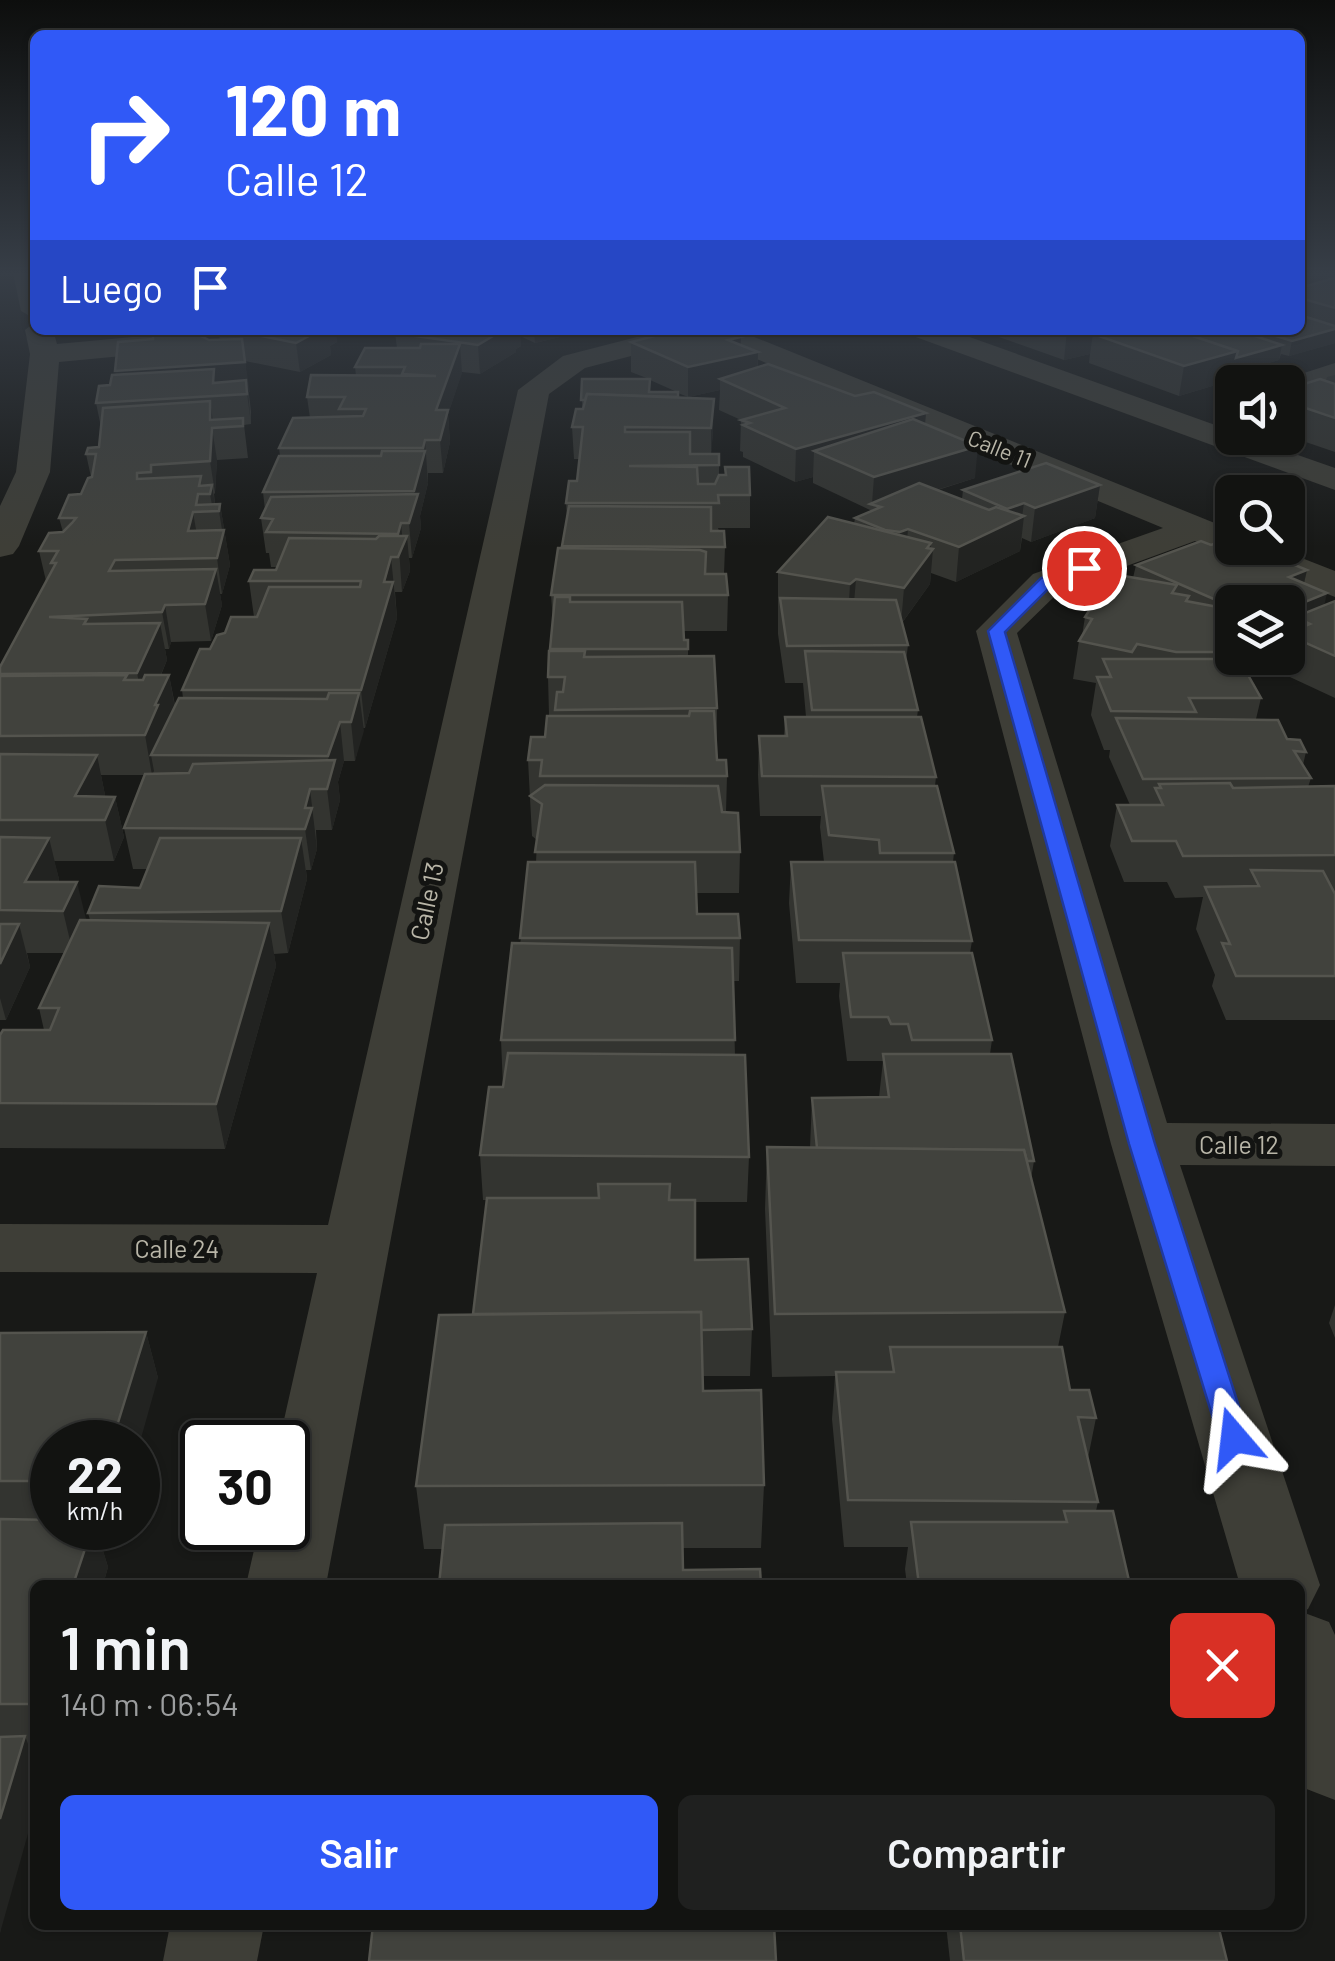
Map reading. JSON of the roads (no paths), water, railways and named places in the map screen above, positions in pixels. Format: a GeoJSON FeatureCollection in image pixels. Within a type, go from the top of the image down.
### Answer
{"type":"FeatureCollection","features":[{"type":"Feature","properties":{"kind":"street"},"geometry":{"type":"LineString","coordinates":[[0,546],[33,472],[40,365]]}},
{"type":"Feature","properties":{"kind":"street","name":"Calle 13"},"geometry":{"type":"LineString","coordinates":[[287,1580],[534,390],[570,365]]}},
{"type":"Feature","properties":{"kind":"street","name":"Calle 11"},"geometry":{"type":"LineString","coordinates":[[796,365],[1215,536]]}},
{"type":"Feature","properties":{"kind":"street"},"geometry":{"type":"LineString","coordinates":[[1017,365],[1335,480]]}},
{"type":"Feature","properties":{"kind":"street"},"geometry":{"type":"LineString","coordinates":[[1305,382],[1335,372]]}},
{"type":"Feature","properties":{"kind":"street"},"geometry":{"type":"LineString","coordinates":[[1177,423],[1215,411]]}},
{"type":"Feature","properties":{"kind":"street"},"geometry":{"type":"LineString","coordinates":[[1215,542],[1047,582],[996,631],[1142,1144],[1278,1580]]}},
{"type":"Feature","properties":{"kind":"street","name":"Calle 11"},"geometry":{"type":"LineString","coordinates":[[1286,565],[1335,585]]}},
{"type":"Feature","properties":{"kind":"street","name":"Calle 12"},"geometry":{"type":"LineString","coordinates":[[1142,1144],[1335,1144]]}},
{"type":"Feature","properties":{"kind":"street","name":"Calle 24"},"geometry":{"type":"LineString","coordinates":[[0,1248],[353,1249]]}},
{"type":"Feature","properties":{"kind":"street"},"geometry":{"type":"LineString","coordinates":[[1305,1664],[1335,1759]]}},
{"type":"Feature","properties":{"kind":"street"},"geometry":{"type":"LineString","coordinates":[[210,1961],[216,1930]]}}]}
